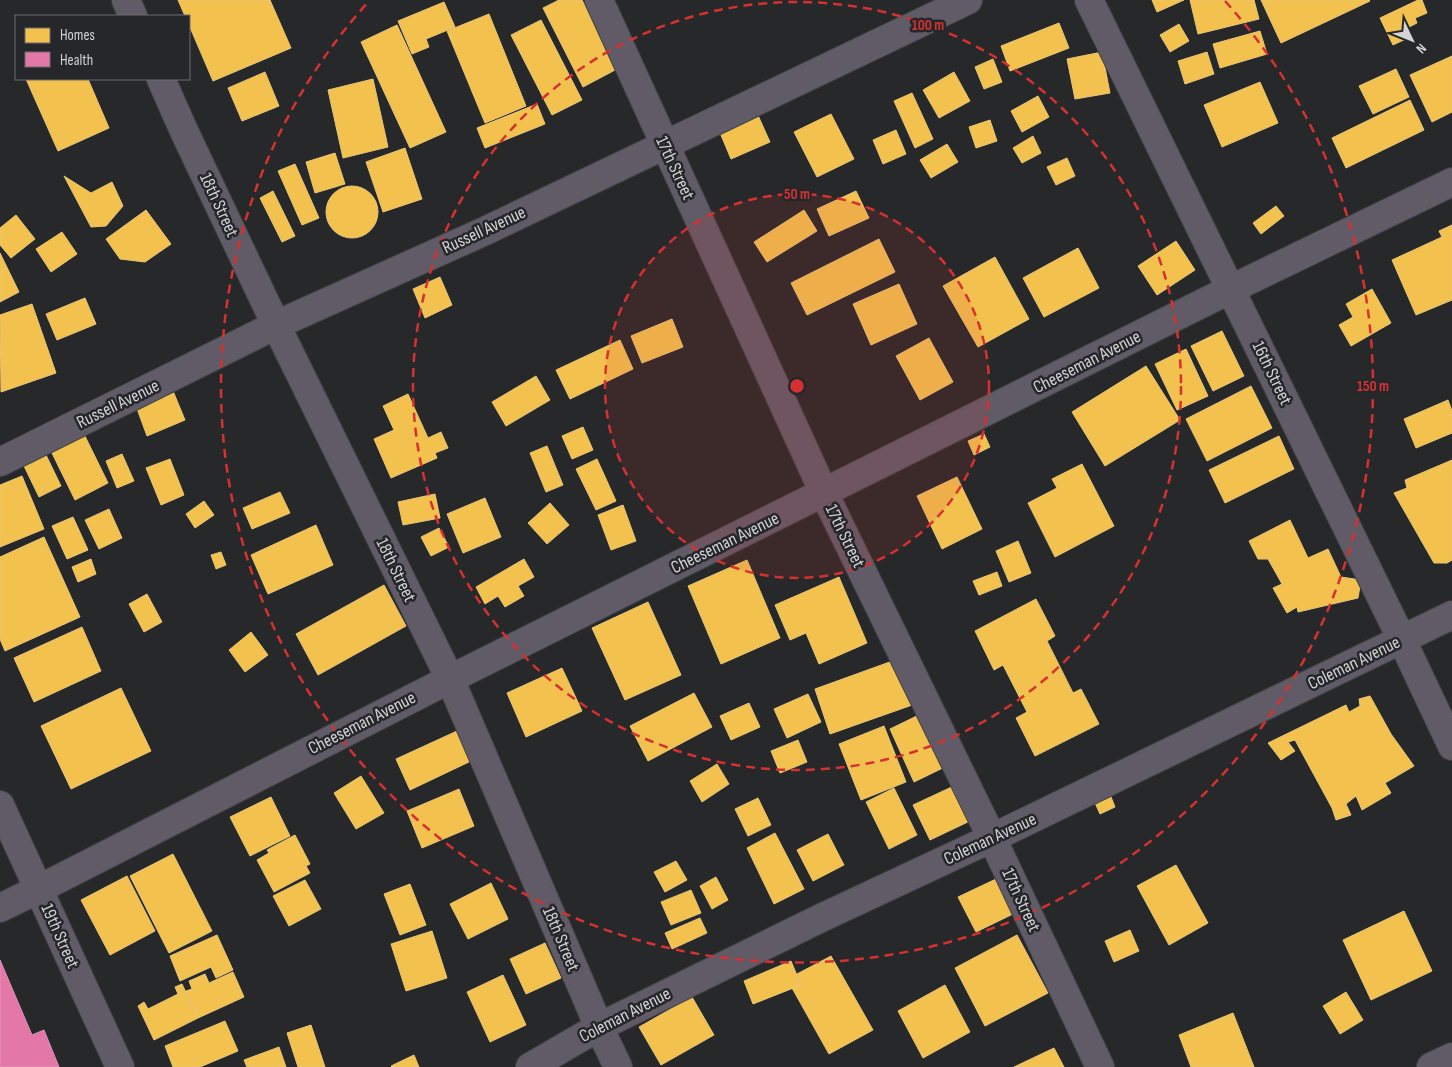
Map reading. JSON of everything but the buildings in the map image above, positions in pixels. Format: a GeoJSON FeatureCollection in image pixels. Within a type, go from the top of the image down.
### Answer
{"type":"FeatureCollection","features":[{"type":"Feature","properties":{"kind":"street"},"geometry":{"type":"LineString","coordinates":[[126,0],[133,15]]}},
{"type":"Feature","properties":{"kind":"street","name":"17th Street"},"geometry":{"type":"LineString","coordinates":[[599,0],[824,493],[992,838],[1100,1067]]}},
{"type":"Feature","properties":{"kind":"street","name":"Russell Avenue"},"geometry":{"type":"LineString","coordinates":[[0,462],[276,326],[485,231],[968,0]]}},
{"type":"Feature","properties":{"kind":"street","name":"16th Street"},"geometry":{"type":"LineString","coordinates":[[1090,0],[1452,746]]}},
{"type":"Feature","properties":{"kind":"street","name":"18th Street"},"geometry":{"type":"LineString","coordinates":[[161,80],[276,326],[450,679],[599,1027],[618,1067]]}},
{"type":"Feature","properties":{"kind":"street","name":"Cheeseman Avenue"},"geometry":{"type":"LineString","coordinates":[[0,908],[450,679],[1452,182]]}},
{"type":"Feature","properties":{"kind":"street","name":"Coleman Avenue"},"geometry":{"type":"LineString","coordinates":[[530,1067],[599,1027],[1452,615]]}},
{"type":"Feature","properties":{"kind":"street","name":"19th Street"},"geometry":{"type":"LineString","coordinates":[[0,805],[120,1067]]}},
{"type":"Feature","properties":{"kind":"street"},"geometry":{"type":"LineString","coordinates":[[1431,1067],[1452,1057]]}}]}
